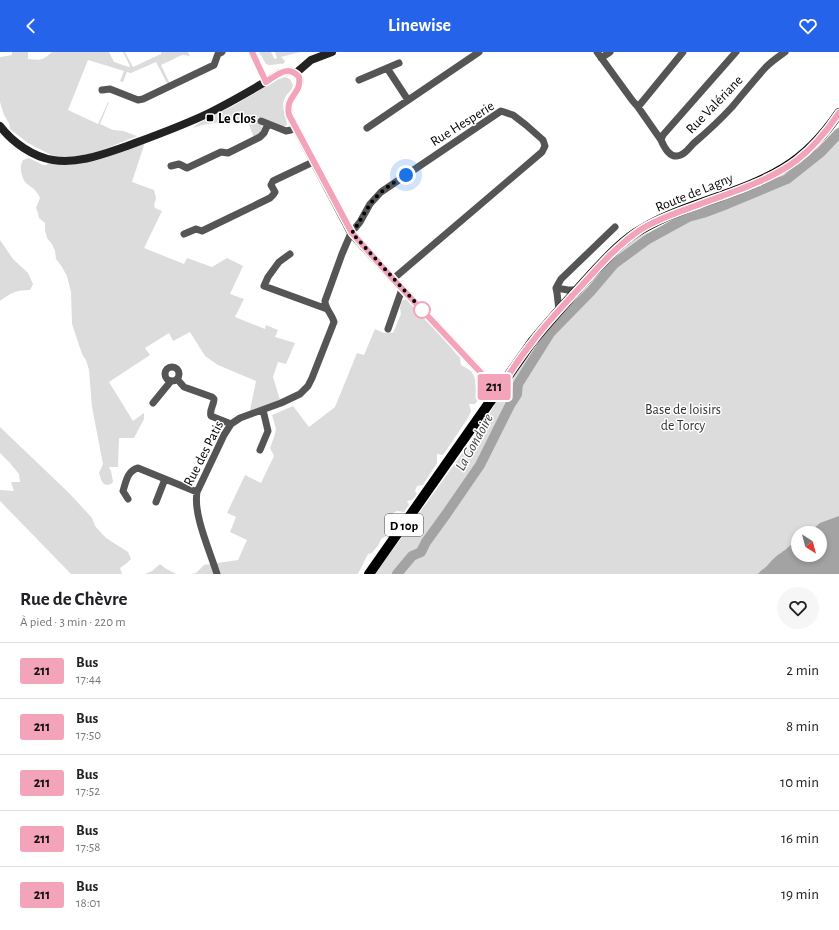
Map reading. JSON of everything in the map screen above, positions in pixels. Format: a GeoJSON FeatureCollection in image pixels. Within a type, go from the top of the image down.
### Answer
{"type":"FeatureCollection","features":[{"type":"Feature","properties":{"kind":"main road","name":"Route de Lagny"},"geometry":{"type":"LineString","coordinates":[[498,391],[532,342],[559,310],[618,247],[641,230],[665,217],[775,174],[809,150],[822,136],[839,113]]}},
{"type":"Feature","properties":{"kind":"main road","name":"D 10p"},"geometry":{"type":"LineString","coordinates":[[369,574],[498,391]]}},
{"type":"Feature","properties":{"kind":"street"},"geometry":{"type":"LineString","coordinates":[[102,90],[110,89],[138,100],[143,100],[214,65],[218,54],[222,52]]}},
{"type":"Feature","properties":{"kind":"street"},"geometry":{"type":"LineString","coordinates":[[252,52],[266,82]]}},
{"type":"Feature","properties":{"kind":"street"},"geometry":{"type":"LineString","coordinates":[[296,73],[310,60],[332,52]]}},
{"type":"Feature","properties":{"kind":"street"},"geometry":{"type":"LineString","coordinates":[[367,128],[479,52]]}},
{"type":"Feature","properties":{"kind":"street"},"geometry":{"type":"LineString","coordinates":[[610,52],[599,55],[638,106],[661,140]]}},
{"type":"Feature","properties":{"kind":"street"},"geometry":{"type":"LineString","coordinates":[[638,106],[683,52]]}},
{"type":"Feature","properties":{"kind":"street"},"geometry":{"type":"LineString","coordinates":[[661,140],[663,135],[736,52]]}},
{"type":"Feature","properties":{"kind":"street","name":"Rue Valériane"},"geometry":{"type":"LineString","coordinates":[[661,140],[667,152],[672,156],[681,155],[719,120],[766,67],[784,52]]}},
{"type":"Feature","properties":{"kind":"street"},"geometry":{"type":"LineString","coordinates":[[359,80],[398,64]]}},
{"type":"Feature","properties":{"kind":"street"},"geometry":{"type":"LineString","coordinates":[[387,68],[408,100]]}},
{"type":"Feature","properties":{"kind":"street"},"geometry":{"type":"LineString","coordinates":[[0,126],[6,134],[27,150],[43,157],[58,160],[78,160],[146,139],[183,125],[221,107],[286,71],[296,73],[299,77],[299,86],[289,102],[289,115],[352,233],[402,289],[498,391]]}},
{"type":"Feature","properties":{"kind":"street","name":"Rue Hesperie"},"geometry":{"type":"LineString","coordinates":[[352,233],[370,204],[381,192],[501,111],[513,116],[543,140],[545,146],[542,152],[393,279]]}},
{"type":"Feature","properties":{"kind":"street"},"geometry":{"type":"LineString","coordinates":[[171,166],[179,164],[187,168],[221,152],[228,153],[260,137],[266,131],[265,122],[286,131],[296,127]]}},
{"type":"Feature","properties":{"kind":"street"},"geometry":{"type":"LineString","coordinates":[[184,234],[196,229],[202,231],[270,198],[275,192],[272,185],[273,181],[313,162]]}},
{"type":"Feature","properties":{"kind":"street"},"geometry":{"type":"LineString","coordinates":[[559,310],[558,293],[556,288],[561,279],[615,228]]}},
{"type":"Feature","properties":{"kind":"street","name":"Rue des Patis"},"geometry":{"type":"LineString","coordinates":[[217,574],[197,511],[195,500],[197,492],[224,435],[231,424],[240,418],[295,397],[304,391],[308,386],[333,326],[333,319],[327,310],[325,301],[342,254],[352,233]]}},
{"type":"Feature","properties":{"kind":"street"},"geometry":{"type":"LineString","coordinates":[[290,254],[279,262],[268,277],[264,286],[327,310]]}},
{"type":"Feature","properties":{"kind":"street"},"geometry":{"type":"LineString","coordinates":[[556,288],[578,290]]}},
{"type":"Feature","properties":{"kind":"street"},"geometry":{"type":"LineString","coordinates":[[388,329],[402,289]]}},
{"type":"Feature","properties":{"kind":"street"},"geometry":{"type":"LineString","coordinates":[[152,403],[174,380],[184,387],[212,397],[214,402],[210,412],[211,416],[231,424]]}},
{"type":"Feature","properties":{"kind":"street"},"geometry":{"type":"LineString","coordinates":[[260,450],[268,431],[263,410]]}},
{"type":"Feature","properties":{"kind":"street"},"geometry":{"type":"LineString","coordinates":[[128,499],[123,491],[129,473],[133,469],[138,468],[197,492]]}},
{"type":"Feature","properties":{"kind":"street"},"geometry":{"type":"LineString","coordinates":[[156,502],[165,479]]}},
{"type":"Feature","properties":{"kind":"green space"},"geometry":{"type":"Polygon","coordinates":[[[12,52],[28,52],[28,59],[39,60],[52,52],[109,52],[114,62],[129,67],[130,66],[123,52],[125,52],[133,67],[161,54],[161,52],[188,52],[190,56],[182,55],[161,65],[170,84],[168,85],[156,62],[131,73],[127,72],[123,82],[120,81],[124,71],[88,60],[68,110],[98,124],[109,102],[100,124],[113,130],[123,131],[137,136],[95,153],[59,157],[51,155],[28,143],[10,129],[0,102],[0,57],[12,55],[12,52]]]}},
{"type":"Feature","properties":{"kind":"green space"},"geometry":{"type":"Polygon","coordinates":[[[259,52],[271,52],[276,59],[275,52],[300,52],[281,57],[285,61],[283,64],[270,65],[266,64],[259,52]]]}},
{"type":"Feature","properties":{"kind":"green space"},"geometry":{"type":"Polygon","coordinates":[[[285,77],[290,79],[293,85],[283,103],[287,125],[283,127],[258,117],[257,122],[261,124],[263,130],[254,138],[248,122],[220,122],[192,128],[277,80],[285,77]]]}},
{"type":"Feature","properties":{"kind":"green space","name":"Base de loisirs de Torcy"},"geometry":{"type":"Polygon","coordinates":[[[839,126],[839,574],[375,574],[484,423],[499,397],[526,359],[589,286],[629,243],[640,236],[756,191],[782,179],[798,170],[812,159],[839,126]]]}},
{"type":"Feature","properties":{"kind":"green space"},"geometry":{"type":"Polygon","coordinates":[[[146,139],[132,182],[154,190],[156,198],[154,205],[155,208],[162,211],[144,248],[184,264],[187,258],[212,267],[227,258],[243,266],[230,294],[244,299],[235,317],[265,329],[266,325],[278,330],[275,337],[295,343],[286,364],[278,362],[273,377],[281,403],[249,415],[256,381],[218,365],[205,356],[190,332],[173,341],[169,333],[145,348],[150,355],[109,382],[133,421],[144,413],[144,419],[134,438],[119,438],[118,467],[109,467],[113,482],[107,485],[101,480],[99,473],[103,464],[92,407],[89,370],[72,324],[71,292],[67,276],[56,259],[52,244],[47,238],[45,223],[39,218],[36,208],[40,198],[33,188],[24,181],[21,173],[21,165],[23,160],[29,158],[43,165],[47,165],[49,159],[67,161],[146,139]]]}},
{"type":"Feature","properties":{"kind":"green space"},"geometry":{"type":"Polygon","coordinates":[[[0,240],[13,259],[28,273],[33,284],[30,290],[14,292],[0,301],[0,240]]]}},
{"type":"Feature","properties":{"kind":"green space"},"geometry":{"type":"Polygon","coordinates":[[[408,299],[460,358],[461,365],[472,372],[476,386],[480,392],[479,399],[475,404],[469,404],[471,411],[468,418],[443,455],[437,454],[437,463],[423,485],[417,486],[415,491],[417,494],[412,500],[407,501],[409,505],[404,512],[397,511],[393,513],[393,525],[387,529],[386,536],[381,539],[372,553],[368,554],[358,574],[191,574],[196,573],[204,565],[238,560],[247,540],[230,532],[236,517],[227,513],[245,475],[261,483],[274,456],[270,448],[276,429],[272,415],[293,406],[309,427],[335,407],[357,353],[364,355],[375,329],[384,333],[393,333],[401,314],[401,303],[408,299]]]}},
{"type":"Feature","properties":{"kind":"green space"},"geometry":{"type":"Polygon","coordinates":[[[0,427],[70,494],[92,518],[95,526],[106,538],[128,552],[131,559],[120,568],[122,574],[71,574],[0,501],[0,490],[14,491],[11,482],[20,482],[19,474],[0,453],[0,427]]]}},
{"type":"Feature","properties":{"kind":"green space"},"geometry":{"type":"Polygon","coordinates":[[[160,564],[176,574],[145,574],[152,571],[160,564]]]}},
{"type":"Feature","properties":{"kind":"shaded area"},"geometry":{"type":"Polygon","coordinates":[[[839,516],[839,574],[758,574],[776,556],[791,545],[791,562],[827,562],[827,526],[817,526],[820,523],[839,516]]]}},
{"type":"Feature","properties":{"kind":"waterway","name":"La Gondoire"},"geometry":{"type":"LineString","coordinates":[[397,574],[412,556],[421,552],[426,542],[480,465],[517,394],[518,384],[550,333],[591,291],[614,264],[648,239],[688,217],[727,204],[787,179],[821,152],[839,133]]}},
{"type":"Feature","properties":{"kind":"bus line","name":"211"},"geometry":{"type":"LineString","coordinates":[[252,52],[266,82],[280,73],[289,70],[296,73],[299,77],[300,83],[298,89],[288,105],[289,115],[357,240],[498,391],[532,342],[553,317],[606,259],[629,238],[659,220],[752,184],[784,168],[809,150],[831,125],[839,113]]}},
{"type":"Feature","properties":{"kind":"place","name":"Le Clos"},"geometry":{"type":"Point","coordinates":[210,118]}},
{"type":"Feature","properties":{"kind":"route"},"geometry":{"type":"LineString","coordinates":[[406,175],[377,196],[370,204],[352,233],[425,313],[422,310]]}}]}
